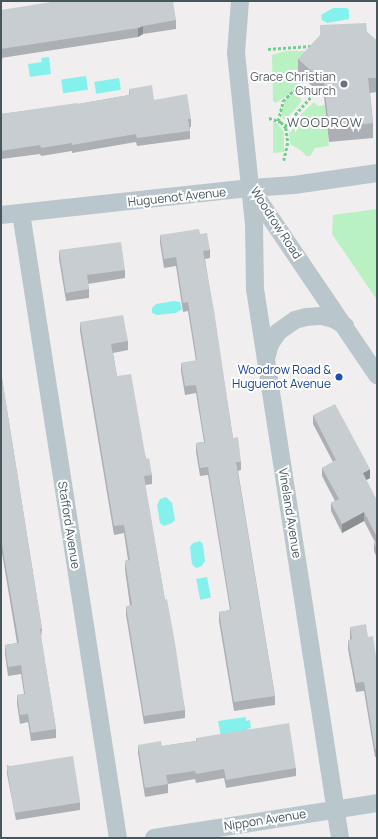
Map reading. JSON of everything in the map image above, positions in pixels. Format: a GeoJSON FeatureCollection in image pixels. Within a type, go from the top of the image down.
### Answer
{"type":"FeatureCollection","features":[{"type":"Feature","properties":{"kind":"street","name":"Woodrow Road"},"geometry":{"type":"LineString","coordinates":[[240,1],[236,54],[251,188],[345,326],[377,376]]}},
{"type":"Feature","properties":{"kind":"street","name":"Huguenot Avenue"},"geometry":{"type":"LineString","coordinates":[[1,215],[251,188],[294,185],[377,173]]}},
{"type":"Feature","properties":{"kind":"street","name":"Vineland Avenue"},"geometry":{"type":"LineString","coordinates":[[251,188],[254,225],[255,289],[340,838]]}},
{"type":"Feature","properties":{"kind":"street","name":"Stafford Avenue"},"geometry":{"type":"LineString","coordinates":[[21,213],[118,838]]}},
{"type":"Feature","properties":{"kind":"street"},"geometry":{"type":"LineString","coordinates":[[266,359],[270,344],[278,332],[295,320],[306,316],[322,316],[334,319],[345,326]]}},
{"type":"Feature","properties":{"kind":"street","name":"Nippon Avenue"},"geometry":{"type":"LineString","coordinates":[[154,838],[377,803]]}},
{"type":"Feature","properties":{"kind":"path"},"geometry":{"type":"LineString","coordinates":[[268,49],[312,46]]}},
{"type":"Feature","properties":{"kind":"path"},"geometry":{"type":"LineString","coordinates":[[278,121],[283,101],[293,91],[305,86]]}},
{"type":"Feature","properties":{"kind":"path"},"geometry":{"type":"LineString","coordinates":[[285,126],[317,90]]}},
{"type":"Feature","properties":{"kind":"path"},"geometry":{"type":"LineString","coordinates":[[269,118],[278,121],[285,126],[288,134],[288,143],[284,161]]}},
{"type":"Feature","properties":{"kind":"green space"},"geometry":{"type":"Polygon","coordinates":[[[285,51],[307,51],[304,79],[298,87],[276,103],[273,101],[272,55],[285,51]]]}},
{"type":"Feature","properties":{"kind":"green space"},"geometry":{"type":"Polygon","coordinates":[[[300,90],[303,93],[300,97],[301,101],[299,105],[286,119],[283,119],[281,111],[286,99],[300,90]]]}},
{"type":"Feature","properties":{"kind":"green space"},"geometry":{"type":"Polygon","coordinates":[[[314,102],[318,106],[325,105],[329,146],[315,148],[310,156],[306,156],[302,151],[290,144],[289,129],[291,124],[314,102]]]}},
{"type":"Feature","properties":{"kind":"green space"},"geometry":{"type":"Polygon","coordinates":[[[273,122],[278,124],[284,132],[284,152],[273,153],[273,122]]]}},
{"type":"Feature","properties":{"kind":"green space"},"geometry":{"type":"Polygon","coordinates":[[[377,209],[377,300],[332,234],[333,215],[377,209]]]}},
{"type":"Feature","properties":{"kind":"water"},"geometry":{"type":"Polygon","coordinates":[[[333,8],[347,8],[349,10],[349,19],[327,23],[322,20],[321,15],[333,8]]]}},
{"type":"Feature","properties":{"kind":"water"},"geometry":{"type":"Polygon","coordinates":[[[49,57],[51,74],[30,77],[28,64],[42,62],[41,58],[49,57]]]}},
{"type":"Feature","properties":{"kind":"water"},"geometry":{"type":"Polygon","coordinates":[[[86,76],[88,90],[63,93],[61,79],[86,76]]]}},
{"type":"Feature","properties":{"kind":"water"},"geometry":{"type":"Polygon","coordinates":[[[119,78],[121,90],[96,94],[94,82],[119,78]]]}},
{"type":"Feature","properties":{"kind":"water"},"geometry":{"type":"Polygon","coordinates":[[[174,301],[180,302],[182,309],[176,313],[157,315],[152,313],[152,308],[156,304],[174,301]]]}},
{"type":"Feature","properties":{"kind":"water"},"geometry":{"type":"Polygon","coordinates":[[[166,497],[172,503],[175,520],[164,526],[160,523],[157,505],[160,499],[166,497]]]}},
{"type":"Feature","properties":{"kind":"water"},"geometry":{"type":"Polygon","coordinates":[[[200,541],[203,545],[205,561],[202,566],[196,568],[192,564],[190,547],[193,543],[200,541]]]}},
{"type":"Feature","properties":{"kind":"water"},"geometry":{"type":"Polygon","coordinates":[[[207,577],[211,598],[200,600],[196,579],[207,577]]]}},
{"type":"Feature","properties":{"kind":"water"},"geometry":{"type":"Polygon","coordinates":[[[246,717],[246,721],[250,720],[251,728],[247,729],[249,732],[221,737],[218,721],[246,717]]]}},
{"type":"Feature","properties":{"kind":"building"},"geometry":{"type":"Polygon","coordinates":[[[57,1],[173,1],[176,20],[138,28],[1,49],[1,10],[57,1]]]}},
{"type":"Feature","properties":{"kind":"building","name":"Grace Christian Church"},"geometry":{"type":"Polygon","coordinates":[[[366,23],[367,32],[377,41],[377,78],[368,78],[373,123],[329,128],[324,82],[298,59],[320,35],[320,25],[366,23]]]}},
{"type":"Feature","properties":{"kind":"building"},"geometry":{"type":"Polygon","coordinates":[[[152,85],[154,100],[187,94],[191,119],[188,119],[190,131],[137,138],[136,134],[72,145],[72,143],[41,148],[40,145],[1,151],[1,114],[78,104],[130,95],[129,89],[152,85]]]}},
{"type":"Feature","properties":{"kind":"building"},"geometry":{"type":"Polygon","coordinates":[[[199,229],[200,234],[207,233],[210,250],[203,251],[214,310],[233,438],[238,437],[241,462],[236,462],[275,696],[234,702],[219,612],[231,610],[208,467],[200,468],[196,443],[205,442],[196,385],[185,386],[181,363],[197,360],[188,302],[183,303],[176,257],[164,259],[160,235],[199,229]]]}},
{"type":"Feature","properties":{"kind":"building"},"geometry":{"type":"Polygon","coordinates":[[[121,242],[125,270],[87,275],[89,289],[66,293],[59,250],[121,242]]]}},
{"type":"Feature","properties":{"kind":"building"},"geometry":{"type":"Polygon","coordinates":[[[123,315],[128,341],[111,344],[117,376],[131,374],[146,459],[149,458],[152,475],[144,476],[165,600],[167,599],[175,643],[185,710],[144,716],[126,606],[132,605],[125,561],[130,560],[124,525],[114,526],[80,322],[123,315]]]}},
{"type":"Feature","properties":{"kind":"building"},"geometry":{"type":"Polygon","coordinates":[[[1,372],[42,629],[40,629],[56,729],[31,733],[28,714],[20,715],[17,695],[25,694],[21,665],[8,667],[5,645],[19,643],[1,539],[1,372]]]}},
{"type":"Feature","properties":{"kind":"building"},"geometry":{"type":"Polygon","coordinates":[[[335,404],[370,469],[363,473],[377,501],[377,537],[364,512],[342,524],[331,503],[339,499],[322,468],[336,460],[313,415],[335,404]]]}},
{"type":"Feature","properties":{"kind":"building"},"geometry":{"type":"Polygon","coordinates":[[[377,541],[377,549],[374,543],[377,541]]]}},
{"type":"Feature","properties":{"kind":"building"},"geometry":{"type":"Polygon","coordinates":[[[366,624],[368,637],[373,636],[377,663],[377,749],[375,749],[364,682],[356,683],[348,640],[352,639],[350,627],[366,624]]]}},
{"type":"Feature","properties":{"kind":"building"},"geometry":{"type":"Polygon","coordinates":[[[289,723],[296,768],[226,780],[224,769],[196,774],[195,771],[166,775],[168,784],[145,788],[138,745],[161,741],[162,746],[197,741],[196,738],[289,723]]]}},
{"type":"Feature","properties":{"kind":"building"},"geometry":{"type":"Polygon","coordinates":[[[73,756],[80,802],[14,813],[7,766],[73,756]]]}},
{"type":"Feature","properties":{"kind":"place","name":"Grace Christian Church"},"geometry":{"type":"Point","coordinates":[344,84]}},
{"type":"Feature","properties":{"kind":"place","name":"Woodrow Road & Huguenot Avenue"},"geometry":{"type":"Point","coordinates":[339,377]}},
{"type":"Feature","properties":{"kind":"district","name":"WOODROW"},"geometry":{"type":"Point","coordinates":[325,122]}}]}
